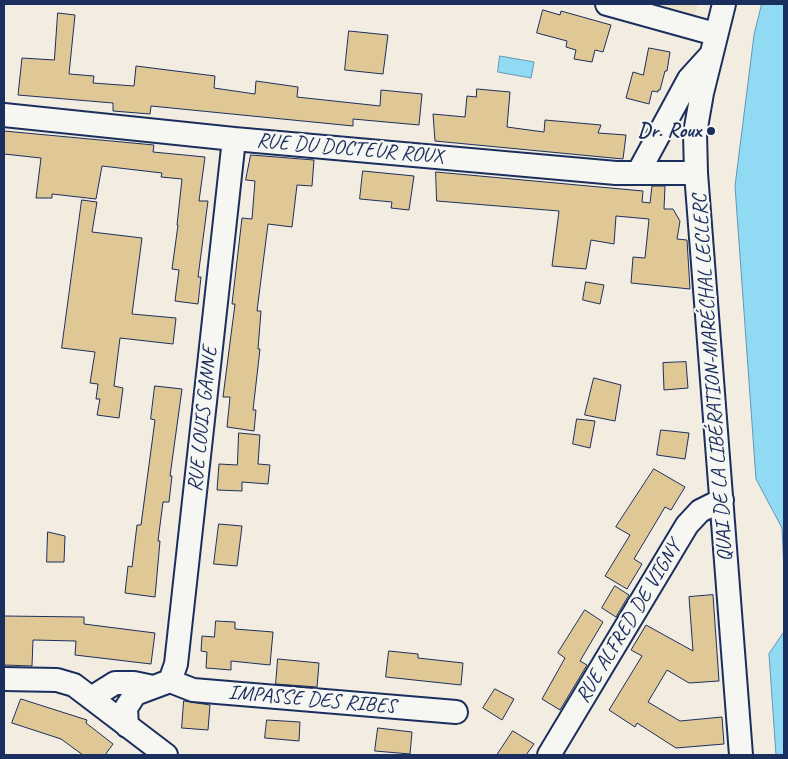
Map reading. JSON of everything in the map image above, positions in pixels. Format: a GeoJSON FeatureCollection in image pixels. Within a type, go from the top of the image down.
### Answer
{"type":"FeatureCollection","features":[{"type":"Feature","properties":{"kind":"street"},"geometry":{"type":"LineString","coordinates":[[607,4],[716,34]]}},
{"type":"Feature","properties":{"kind":"street","name":"QUAI DE LA LIBÉRATION-MARÉCHAL LECLERC"},"geometry":{"type":"LineString","coordinates":[[724,4],[710,56],[695,133],[696,173],[741,755]]}},
{"type":"Feature","properties":{"kind":"street"},"geometry":{"type":"LineString","coordinates":[[638,173],[689,79],[710,56]]}},
{"type":"Feature","properties":{"kind":"street","name":"RUE DU DOCTEUR ROUX"},"geometry":{"type":"LineString","coordinates":[[4,115],[234,139],[616,173],[696,173]]}},
{"type":"Feature","properties":{"kind":"street","name":"RUE LOUIS GANNE"},"geometry":{"type":"LineString","coordinates":[[161,684],[176,664],[234,139]]}},
{"type":"Feature","properties":{"kind":"street","name":"RUE ALFRED DE VIGNY"},"geometry":{"type":"LineString","coordinates":[[549,755],[687,525],[700,511],[722,500]]}},
{"type":"Feature","properties":{"kind":"street"},"geometry":{"type":"LineString","coordinates":[[4,679],[57,680],[74,686],[166,755]]}},
{"type":"Feature","properties":{"kind":"street","name":"IMPASSE DES RIBES"},"geometry":{"type":"LineString","coordinates":[[98,703],[99,693],[115,683],[134,683],[161,684],[193,690],[456,712]]}},
{"type":"Feature","properties":{"kind":"street"},"geometry":{"type":"LineString","coordinates":[[127,726],[126,708],[135,694],[161,684]]}},
{"type":"Feature","properties":{"kind":"shaded area"},"geometry":{"type":"Polygon","coordinates":[[[651,4],[698,4],[694,17],[651,4]]]}},
{"type":"Feature","properties":{"kind":"water"},"geometry":{"type":"Polygon","coordinates":[[[762,4],[784,4],[784,572],[782,528],[756,479],[735,186],[754,35],[762,4]]]}},
{"type":"Feature","properties":{"kind":"water"},"geometry":{"type":"Polygon","coordinates":[[[500,56],[534,62],[531,78],[498,72],[500,56]]]}},
{"type":"Feature","properties":{"kind":"water"},"geometry":{"type":"Polygon","coordinates":[[[784,632],[784,755],[776,755],[769,654],[784,632]]]}},
{"type":"Feature","properties":{"kind":"building"},"geometry":{"type":"Polygon","coordinates":[[[543,10],[560,15],[561,11],[611,25],[603,52],[595,50],[592,62],[574,59],[576,50],[566,47],[567,41],[537,33],[543,10]]]}},
{"type":"Feature","properties":{"kind":"building"},"geometry":{"type":"Polygon","coordinates":[[[58,13],[75,15],[69,74],[94,76],[93,83],[134,86],[136,66],[215,76],[214,88],[255,94],[256,81],[298,87],[297,97],[380,106],[381,90],[422,94],[419,125],[353,119],[353,126],[151,106],[150,114],[113,111],[113,103],[18,95],[22,58],[54,60],[58,13]]]}},
{"type":"Feature","properties":{"kind":"building"},"geometry":{"type":"Polygon","coordinates":[[[349,31],[388,35],[383,74],[345,70],[349,31]]]}},
{"type":"Feature","properties":{"kind":"building"},"geometry":{"type":"Polygon","coordinates":[[[649,48],[670,52],[667,71],[665,71],[660,90],[658,92],[652,91],[649,104],[626,98],[633,72],[643,75],[649,48]]]}},
{"type":"Feature","properties":{"kind":"building"},"geometry":{"type":"Polygon","coordinates":[[[477,89],[510,92],[507,127],[544,132],[545,120],[601,125],[598,133],[626,135],[623,159],[435,141],[433,114],[465,117],[467,96],[476,97],[477,89]]]}},
{"type":"Feature","properties":{"kind":"building"},"geometry":{"type":"Polygon","coordinates":[[[4,131],[154,145],[153,152],[205,157],[199,201],[208,201],[198,277],[201,277],[198,304],[175,301],[179,270],[172,269],[182,179],[161,177],[162,173],[102,166],[96,199],[52,194],[52,198],[36,198],[41,158],[4,154],[4,131]]]}},
{"type":"Feature","properties":{"kind":"building"},"geometry":{"type":"Polygon","coordinates":[[[251,155],[314,160],[312,186],[297,185],[292,227],[268,224],[257,311],[261,311],[258,349],[260,349],[253,410],[256,410],[254,431],[227,427],[230,397],[223,397],[235,304],[232,304],[242,218],[252,219],[255,181],[246,180],[251,155]]]}},
{"type":"Feature","properties":{"kind":"building"},"geometry":{"type":"Polygon","coordinates":[[[363,171],[414,176],[409,210],[391,208],[392,202],[360,199],[363,171]]]}},
{"type":"Feature","properties":{"kind":"building"},"geometry":{"type":"Polygon","coordinates":[[[436,172],[643,191],[642,202],[650,203],[652,186],[665,186],[664,209],[673,209],[680,221],[677,239],[687,240],[690,289],[631,283],[633,257],[645,258],[649,219],[616,216],[614,244],[591,240],[586,269],[552,266],[559,211],[437,201],[436,172]]]}},
{"type":"Feature","properties":{"kind":"building"},"geometry":{"type":"Polygon","coordinates":[[[82,200],[97,202],[92,232],[142,238],[132,314],[176,318],[173,344],[120,338],[114,386],[123,388],[119,418],[97,415],[100,399],[96,399],[98,384],[90,383],[95,352],[62,348],[82,200]]]}},
{"type":"Feature","properties":{"kind":"building"},"geometry":{"type":"Polygon","coordinates":[[[586,282],[604,285],[600,304],[583,300],[586,282]]]}},
{"type":"Feature","properties":{"kind":"building"},"geometry":{"type":"Polygon","coordinates":[[[686,362],[688,388],[664,390],[663,363],[686,362]]]}},
{"type":"Feature","properties":{"kind":"building"},"geometry":{"type":"Polygon","coordinates":[[[594,378],[621,385],[615,421],[585,415],[594,378]]]}},
{"type":"Feature","properties":{"kind":"building"},"geometry":{"type":"Polygon","coordinates":[[[155,386],[182,389],[170,476],[172,476],[169,502],[163,502],[158,541],[160,541],[155,597],[125,593],[128,566],[132,567],[137,525],[141,525],[155,420],[151,419],[155,386]]]}},
{"type":"Feature","properties":{"kind":"building"},"geometry":{"type":"Polygon","coordinates":[[[577,419],[595,421],[590,448],[573,444],[577,419]]]}},
{"type":"Feature","properties":{"kind":"building"},"geometry":{"type":"Polygon","coordinates":[[[661,430],[689,433],[685,459],[657,455],[661,430]]]}},
{"type":"Feature","properties":{"kind":"building"},"geometry":{"type":"Polygon","coordinates":[[[239,433],[260,435],[258,464],[270,465],[268,484],[242,482],[242,491],[217,490],[219,464],[237,465],[239,433]]]}},
{"type":"Feature","properties":{"kind":"building"},"geometry":{"type":"Polygon","coordinates":[[[654,469],[685,487],[671,510],[665,507],[634,559],[642,564],[627,589],[605,576],[630,535],[616,527],[654,469]]]}},
{"type":"Feature","properties":{"kind":"building"},"geometry":{"type":"Polygon","coordinates":[[[219,524],[242,526],[237,566],[214,564],[219,524]]]}},
{"type":"Feature","properties":{"kind":"building"},"geometry":{"type":"Polygon","coordinates":[[[48,532],[65,536],[64,562],[47,562],[48,532]]]}},
{"type":"Feature","properties":{"kind":"building"},"geometry":{"type":"Polygon","coordinates":[[[615,586],[629,595],[616,617],[602,608],[615,586]]]}},
{"type":"Feature","properties":{"kind":"building"},"geometry":{"type":"Polygon","coordinates":[[[713,595],[719,681],[689,683],[667,670],[648,702],[680,721],[722,717],[724,744],[676,748],[637,723],[635,727],[609,710],[642,656],[631,650],[646,625],[693,651],[689,597],[713,595]]]}},
{"type":"Feature","properties":{"kind":"building"},"geometry":{"type":"Polygon","coordinates":[[[585,610],[603,622],[580,661],[587,665],[560,710],[542,699],[565,658],[558,653],[585,610]]]}},
{"type":"Feature","properties":{"kind":"building"},"geometry":{"type":"Polygon","coordinates":[[[4,616],[84,617],[84,624],[155,633],[151,664],[75,655],[76,641],[33,640],[32,666],[4,665],[4,616]]]}},
{"type":"Feature","properties":{"kind":"building"},"geometry":{"type":"Polygon","coordinates":[[[216,621],[235,622],[235,629],[273,632],[270,665],[231,661],[231,670],[206,668],[207,652],[201,651],[202,636],[214,637],[216,621]]]}},
{"type":"Feature","properties":{"kind":"building"},"geometry":{"type":"Polygon","coordinates":[[[389,651],[418,654],[418,658],[463,663],[461,685],[386,677],[389,651]]]}},
{"type":"Feature","properties":{"kind":"building"},"geometry":{"type":"Polygon","coordinates":[[[278,659],[319,663],[317,687],[276,684],[278,659]]]}},
{"type":"Feature","properties":{"kind":"building"},"geometry":{"type":"Polygon","coordinates":[[[495,689],[514,699],[502,720],[483,708],[495,689]]]}},
{"type":"Feature","properties":{"kind":"building"},"geometry":{"type":"Polygon","coordinates":[[[21,699],[87,720],[86,723],[113,744],[105,755],[83,755],[61,739],[12,723],[21,699]]]}},
{"type":"Feature","properties":{"kind":"building"},"geometry":{"type":"Polygon","coordinates":[[[184,701],[210,705],[208,730],[182,728],[184,701]]]}},
{"type":"Feature","properties":{"kind":"building"},"geometry":{"type":"Polygon","coordinates":[[[267,720],[300,722],[299,741],[265,738],[267,720]]]}},
{"type":"Feature","properties":{"kind":"building"},"geometry":{"type":"Polygon","coordinates":[[[378,728],[412,732],[410,754],[375,751],[378,728]]]}},
{"type":"Feature","properties":{"kind":"building"},"geometry":{"type":"Polygon","coordinates":[[[513,731],[534,744],[526,755],[497,755],[513,731]]]}},
{"type":"Feature","properties":{"kind":"place","name":"Dr. Roux"},"geometry":{"type":"Point","coordinates":[711,131]}}]}
